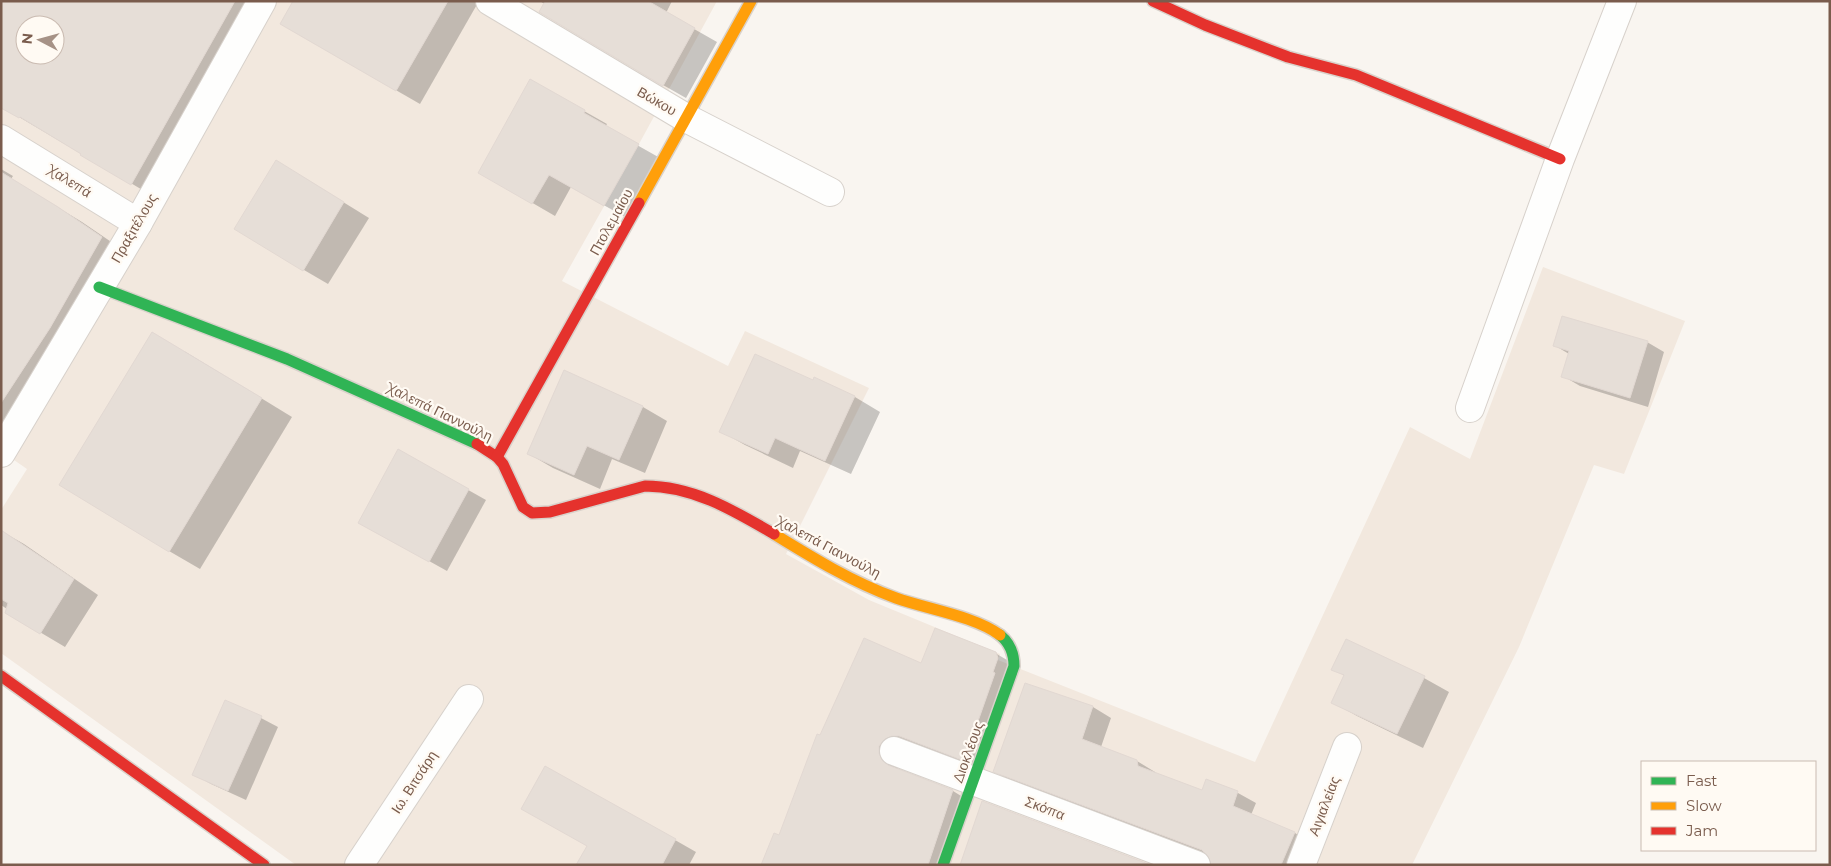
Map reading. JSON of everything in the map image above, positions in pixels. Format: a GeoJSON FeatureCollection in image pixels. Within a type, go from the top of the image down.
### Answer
{"type":"FeatureCollection","features":[{"type":"Feature","properties":{"kind":"street","name":"Πραξιτέλους"},"geometry":{"type":"LineString","coordinates":[[1,453],[138,223],[262,1]]}},
{"type":"Feature","properties":{"kind":"street","name":"Βώκου"},"geometry":{"type":"LineString","coordinates":[[490,1],[686,118],[830,192]]}},
{"type":"Feature","properties":{"kind":"street","name":"Πτολεμαίου"},"geometry":{"type":"LineString","coordinates":[[497,457],[751,1]]}},
{"type":"Feature","properties":{"kind":"street"},"geometry":{"type":"LineString","coordinates":[[1153,1],[1205,25],[1288,57],[1356,75],[1560,159]]}},
{"type":"Feature","properties":{"kind":"street"},"geometry":{"type":"LineString","coordinates":[[1470,408],[1560,159],[1622,1]]}},
{"type":"Feature","properties":{"kind":"street","name":"Χαλεπά"},"geometry":{"type":"LineString","coordinates":[[1,138],[138,223]]}},
{"type":"Feature","properties":{"kind":"street","name":"Χαλεπά Γιαννούλη"},"geometry":{"type":"LineString","coordinates":[[100,287],[287,359],[474,442],[497,457],[508,474],[518,498],[523,506],[532,513],[550,512],[645,486],[657,485],[682,490],[717,502],[866,586],[991,630],[1002,636],[1012,649]]}},
{"type":"Feature","properties":{"kind":"street","name":"Διοκλέους"},"geometry":{"type":"LineString","coordinates":[[944,865],[1012,674],[1015,658],[1012,649]]}},
{"type":"Feature","properties":{"kind":"street"},"geometry":{"type":"LineString","coordinates":[[1,676],[264,865]]}},
{"type":"Feature","properties":{"kind":"street","name":"Ιω. Βιτσάρη"},"geometry":{"type":"LineString","coordinates":[[359,865],[469,699]]}},
{"type":"Feature","properties":{"kind":"street","name":"Αιγιαλείας"},"geometry":{"type":"LineString","coordinates":[[1301,865],[1347,747]]}},
{"type":"Feature","properties":{"kind":"street","name":"Σκόπα"},"geometry":{"type":"LineString","coordinates":[[894,751],[1196,865]]}},
{"type":"Feature","properties":{"kind":"shaded area"},"geometry":{"type":"Polygon","coordinates":[[[1,1],[717,1],[562,281],[728,366],[745,331],[869,388],[786,554],[869,600],[1000,654],[998,660],[1255,762],[1410,427],[1470,459],[1543,267],[1685,321],[1624,474],[1594,465],[1519,647],[1412,865],[296,865],[1,653],[1,510],[27,469],[1,451],[1,1]]]}},
{"type":"Feature","properties":{"kind":"building"},"geometry":{"type":"Polygon","coordinates":[[[1,1],[235,1],[131,185],[1,108],[1,1]]]}},
{"type":"Feature","properties":{"kind":"building"},"geometry":{"type":"Polygon","coordinates":[[[293,1],[448,1],[396,91],[280,24],[293,1]]]}},
{"type":"Feature","properties":{"kind":"building"},"geometry":{"type":"Polygon","coordinates":[[[545,1],[648,1],[695,28],[663,86],[539,12],[545,1]]]}},
{"type":"Feature","properties":{"kind":"building"},"geometry":{"type":"Polygon","coordinates":[[[530,79],[585,110],[584,113],[639,144],[604,206],[549,175],[532,204],[478,173],[530,79]]]}},
{"type":"Feature","properties":{"kind":"building"},"geometry":{"type":"Polygon","coordinates":[[[276,160],[344,202],[303,271],[234,229],[276,160]]]}},
{"type":"Feature","properties":{"kind":"building"},"geometry":{"type":"Polygon","coordinates":[[[1,172],[102,237],[50,328],[1,403],[1,172]]]}},
{"type":"Feature","properties":{"kind":"building"},"geometry":{"type":"Polygon","coordinates":[[[1562,316],[1648,341],[1630,398],[1561,377],[1569,351],[1553,346],[1562,316]]]}},
{"type":"Feature","properties":{"kind":"building"},"geometry":{"type":"Polygon","coordinates":[[[152,332],[262,398],[169,552],[59,485],[152,332]]]}},
{"type":"Feature","properties":{"kind":"building"},"geometry":{"type":"Polygon","coordinates":[[[755,354],[813,380],[814,377],[855,396],[825,461],[775,438],[768,454],[719,432],[755,354]]]}},
{"type":"Feature","properties":{"kind":"building"},"geometry":{"type":"Polygon","coordinates":[[[564,370],[643,406],[619,460],[587,446],[574,475],[527,454],[564,370]]]}},
{"type":"Feature","properties":{"kind":"building"},"geometry":{"type":"Polygon","coordinates":[[[398,449],[469,489],[429,562],[358,523],[398,449]]]}},
{"type":"Feature","properties":{"kind":"building"},"geometry":{"type":"Polygon","coordinates":[[[1,530],[74,579],[40,634],[5,613],[8,603],[1,599],[1,530]]]}},
{"type":"Feature","properties":{"kind":"building"},"geometry":{"type":"Polygon","coordinates":[[[935,628],[996,652],[998,658],[993,672],[995,673],[964,761],[899,736],[885,739],[879,746],[882,760],[888,765],[953,790],[928,865],[761,865],[774,833],[779,835],[817,734],[820,735],[864,638],[921,663],[935,628]]]}},
{"type":"Feature","properties":{"kind":"building"},"geometry":{"type":"Polygon","coordinates":[[[1346,639],[1425,676],[1397,734],[1331,703],[1344,675],[1331,670],[1346,639]]]}},
{"type":"Feature","properties":{"kind":"building"},"geometry":{"type":"Polygon","coordinates":[[[1025,683],[1093,706],[1082,739],[1137,760],[1138,766],[1202,790],[1206,779],[1238,791],[1233,806],[1295,832],[1281,865],[1211,865],[1208,856],[1202,850],[993,772],[1025,683]]]}},
{"type":"Feature","properties":{"kind":"building"},"geometry":{"type":"Polygon","coordinates":[[[225,700],[262,716],[228,791],[192,775],[225,700]]]}},
{"type":"Feature","properties":{"kind":"building"},"geometry":{"type":"Polygon","coordinates":[[[545,766],[676,839],[662,865],[576,865],[587,846],[521,809],[545,766]]]}},
{"type":"Feature","properties":{"kind":"building"},"geometry":{"type":"Polygon","coordinates":[[[982,801],[1151,865],[960,865],[982,801]]]}},
{"type":"Feature","properties":{"kind":"traffic: fast"},"geometry":{"type":"LineString","coordinates":[[99,287],[287,359],[477,444]]}},
{"type":"Feature","properties":{"kind":"traffic: fast"},"geometry":{"type":"LineString","coordinates":[[943,865],[1014,666],[1011,649],[1000,635]]}},
{"type":"Feature","properties":{"kind":"traffic: slow"},"geometry":{"type":"LineString","coordinates":[[639,203],[751,1]]}},
{"type":"Feature","properties":{"kind":"traffic: slow"},"geometry":{"type":"LineString","coordinates":[[774,534],[818,561],[864,585],[896,598],[977,623],[1000,635]]}},
{"type":"Feature","properties":{"kind":"traffic: jam"},"geometry":{"type":"LineString","coordinates":[[1153,1],[1205,25],[1288,57],[1356,75],[1560,159]]}},
{"type":"Feature","properties":{"kind":"traffic: jam"},"geometry":{"type":"LineString","coordinates":[[497,457],[639,203]]}},
{"type":"Feature","properties":{"kind":"traffic: jam"},"geometry":{"type":"LineString","coordinates":[[477,444],[497,457],[503,464],[523,507],[532,513],[550,512],[645,486],[663,487],[680,490],[712,501],[774,534]]}},
{"type":"Feature","properties":{"kind":"traffic: jam"},"geometry":{"type":"LineString","coordinates":[[1,676],[264,865]]}}]}
